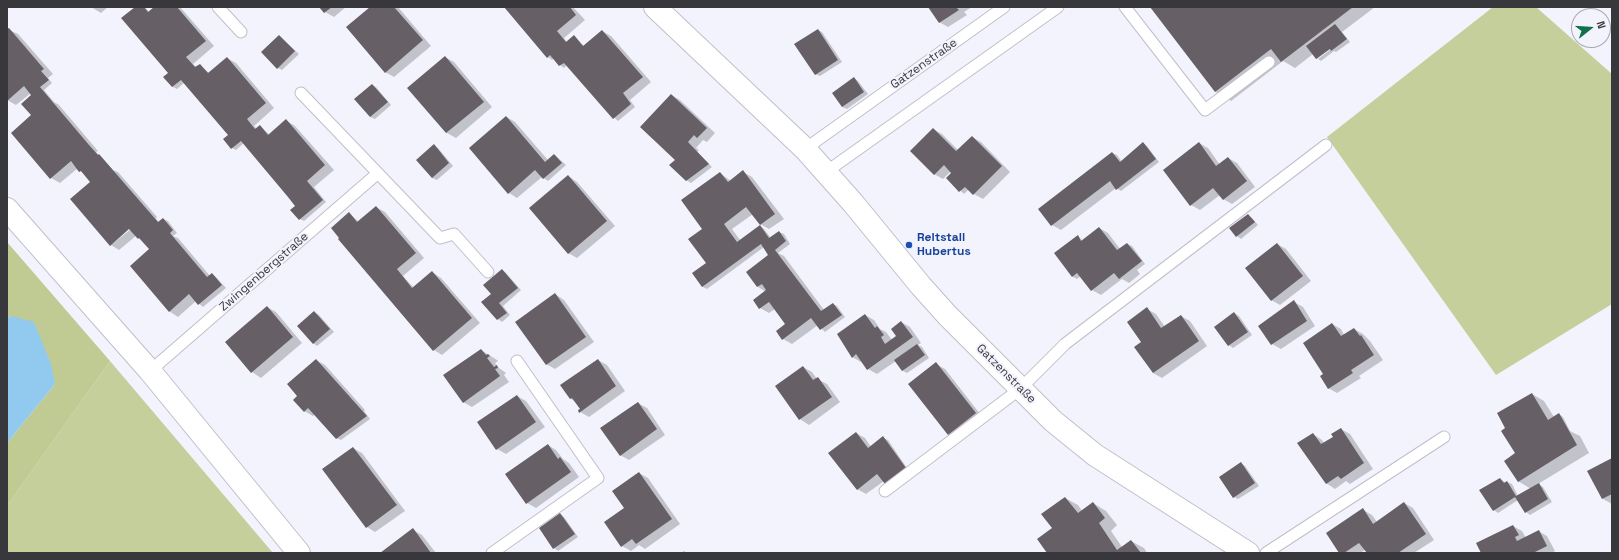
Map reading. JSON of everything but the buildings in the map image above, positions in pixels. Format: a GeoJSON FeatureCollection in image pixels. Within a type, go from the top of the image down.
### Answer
{"type":"FeatureCollection","features":[{"type":"Feature","properties":{"kind":"street","name":"Gatzenstraße"},"geometry":{"type":"LineString","coordinates":[[655,7],[805,149],[921,286],[1020,389],[1053,421],[1095,455],[1248,553]]}},
{"type":"Feature","properties":{"kind":"street"},"geometry":{"type":"LineString","coordinates":[[7,208],[150,371],[300,553]]}},
{"type":"Feature","properties":{"kind":"lane"},"geometry":{"type":"LineString","coordinates":[[218,7],[241,32]]}},
{"type":"Feature","properties":{"kind":"lane","name":"Gatzenstraße"},"geometry":{"type":"LineString","coordinates":[[805,149],[1004,7]]}},
{"type":"Feature","properties":{"kind":"lane"},"geometry":{"type":"LineString","coordinates":[[826,172],[1058,7]]}},
{"type":"Feature","properties":{"kind":"lane"},"geometry":{"type":"LineString","coordinates":[[1125,7],[1205,110],[1269,62]]}},
{"type":"Feature","properties":{"kind":"lane"},"geometry":{"type":"LineString","coordinates":[[301,94],[440,238],[454,234],[488,272]]}},
{"type":"Feature","properties":{"kind":"lane"},"geometry":{"type":"LineString","coordinates":[[885,491],[1020,389],[1065,344],[1326,145]]}},
{"type":"Feature","properties":{"kind":"lane","name":"Zwingenbergstraße"},"geometry":{"type":"LineString","coordinates":[[150,371],[378,173]]}},
{"type":"Feature","properties":{"kind":"lane"},"geometry":{"type":"LineString","coordinates":[[492,553],[598,478],[517,361]]}},
{"type":"Feature","properties":{"kind":"lane"},"geometry":{"type":"LineString","coordinates":[[1266,553],[1444,437]]}},
{"type":"Feature","properties":{"kind":"green space"},"geometry":{"type":"Polygon","coordinates":[[[1493,7],[1536,7],[1571,38],[1571,48],[1583,48],[1612,74],[1612,304],[1496,375],[1327,137],[1493,7]]]}},
{"type":"Feature","properties":{"kind":"green space"},"geometry":{"type":"Polygon","coordinates":[[[7,242],[110,361],[7,506],[7,443],[55,384],[11,316],[7,318],[7,242]]]}},
{"type":"Feature","properties":{"kind":"green space"},"geometry":{"type":"Polygon","coordinates":[[[110,361],[273,553],[7,553],[7,506],[110,361]]]}},
{"type":"Feature","properties":{"kind":"water"},"geometry":{"type":"Polygon","coordinates":[[[11,316],[34,322],[51,364],[55,384],[7,443],[7,318],[11,316]]]}},
{"type":"Feature","properties":{"kind":"place","name":"Reitstall Hubertus"},"geometry":{"type":"Point","coordinates":[909,245]}}]}
